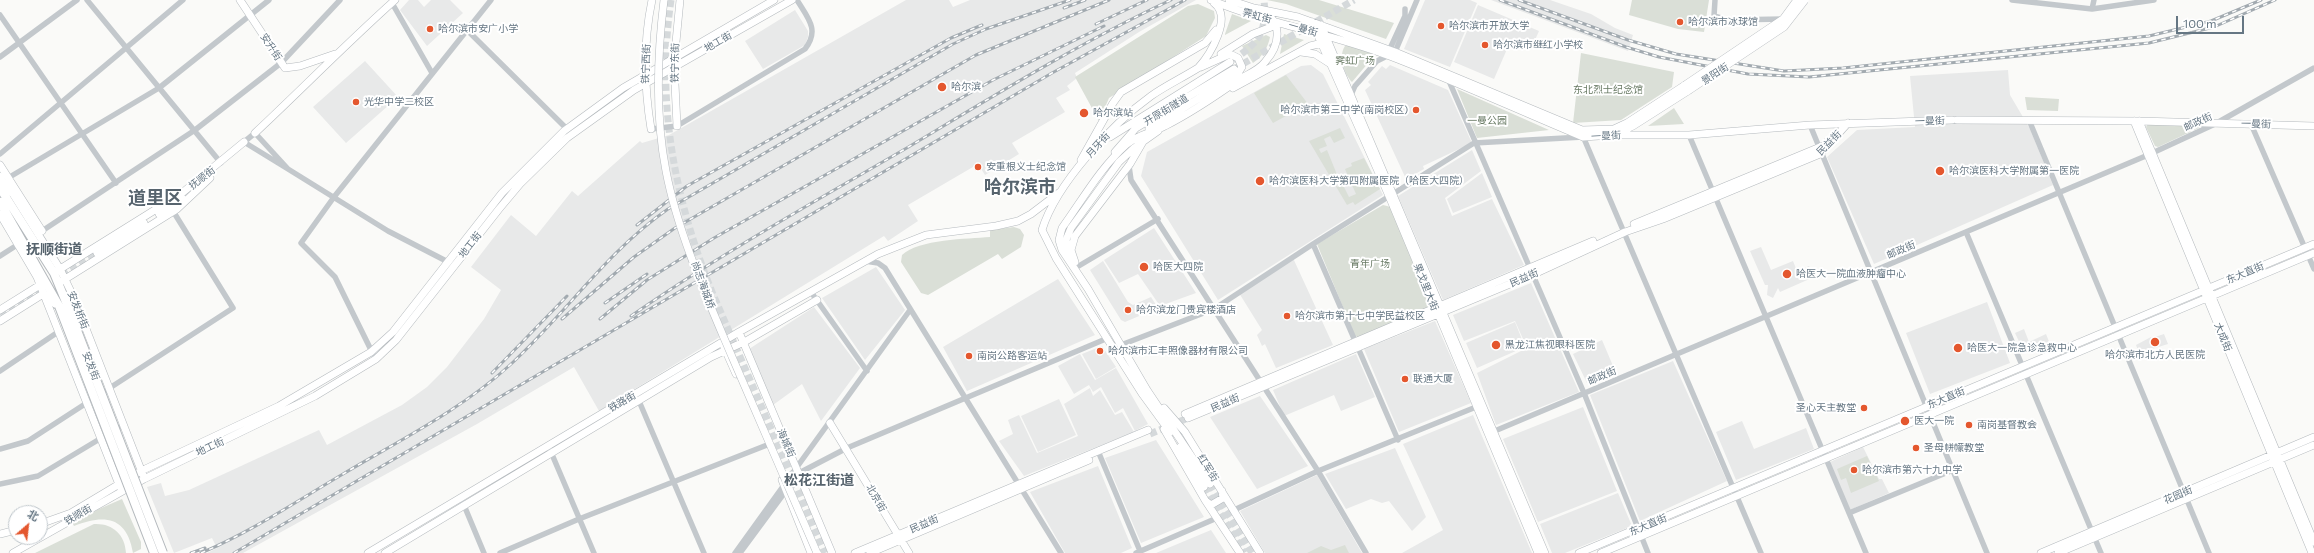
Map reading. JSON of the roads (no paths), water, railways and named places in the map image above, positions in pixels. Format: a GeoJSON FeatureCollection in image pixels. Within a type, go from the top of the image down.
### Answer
{"type":"FeatureCollection","features":[{"type":"Feature","properties":{"kind":"highway"},"geometry":{"type":"LineString","coordinates":[[3,176],[13,216]]}},
{"type":"Feature","properties":{"kind":"highway","name":"安发街"},"geometry":{"type":"LineString","coordinates":[[0,188],[39,268],[62,304],[163,553]]}},
{"type":"Feature","properties":{"kind":"highway","name":"安发街"},"geometry":{"type":"LineString","coordinates":[[0,202],[57,271],[62,281],[62,304],[154,553]]}},
{"type":"Feature","properties":{"kind":"highway"},"geometry":{"type":"LineString","coordinates":[[0,205],[13,216]]}},
{"type":"Feature","properties":{"kind":"highway"},"geometry":{"type":"LineString","coordinates":[[39,268],[42,289],[62,304]]}},
{"type":"Feature","properties":{"kind":"main road","name":"安升街"},"geometry":{"type":"LineString","coordinates":[[240,0],[285,68],[288,69],[336,54]]}},
{"type":"Feature","properties":{"kind":"main road","name":"铁宁西街"},"geometry":{"type":"LineString","coordinates":[[651,129],[645,85],[645,54],[652,0]]}},
{"type":"Feature","properties":{"kind":"main road","name":"尚志海城桥"},"geometry":{"type":"LineString","coordinates":[[664,0],[658,69],[659,105],[666,172],[705,294],[817,553]]}},
{"type":"Feature","properties":{"kind":"main road","name":"铁宁东街"},"geometry":{"type":"LineString","coordinates":[[677,126],[674,68],[680,0]]}},
{"type":"Feature","properties":{"kind":"main road","name":"地工街"},"geometry":{"type":"LineString","coordinates":[[141,471],[279,406],[372,352],[393,332],[502,193],[567,129],[609,97],[774,0]]}},
{"type":"Feature","properties":{"kind":"main road"},"geometry":{"type":"LineString","coordinates":[[1076,171],[1118,96],[1205,43],[1214,34],[1221,21],[1222,15],[1220,9],[1211,0]]}},
{"type":"Feature","properties":{"kind":"main road","name":"霁虹街"},"geometry":{"type":"LineString","coordinates":[[1211,0],[1257,18],[1278,23]]}},
{"type":"Feature","properties":{"kind":"main road","name":"霁虹街"},"geometry":{"type":"LineString","coordinates":[[1230,0],[1260,9],[1298,17]]}},
{"type":"Feature","properties":{"kind":"main road","name":"景阳街"},"geometry":{"type":"LineString","coordinates":[[1614,135],[1633,126],[1783,19],[1797,0]]}},
{"type":"Feature","properties":{"kind":"main road","name":"景阳街"},"geometry":{"type":"LineString","coordinates":[[1627,123],[1687,88],[1784,27],[1805,0]]}},
{"type":"Feature","properties":{"kind":"main road","name":"地工街"},"geometry":{"type":"LineString","coordinates":[[144,479],[288,410],[376,359],[396,340],[499,209],[535,169],[583,126],[645,85],[788,1]]}},
{"type":"Feature","properties":{"kind":"main road"},"geometry":{"type":"LineString","coordinates":[[255,133],[317,75],[336,54],[393,2]]}},
{"type":"Feature","properties":{"kind":"main road"},"geometry":{"type":"LineString","coordinates":[[1260,9],[1269,14],[1278,23]]}},
{"type":"Feature","properties":{"kind":"main road","name":"月牙街"},"geometry":{"type":"LineString","coordinates":[[1053,251],[1042,230],[1050,210],[1060,192],[1096,146],[1134,108],[1152,95],[1248,36],[1278,23],[1298,17]]}},
{"type":"Feature","properties":{"kind":"main road","name":"一曼街"},"geometry":{"type":"LineString","coordinates":[[1298,17],[1391,52],[1582,130],[1614,129],[1627,123]]}},
{"type":"Feature","properties":{"kind":"main road","name":"月牙街"},"geometry":{"type":"LineString","coordinates":[[1198,68],[1212,48],[1221,21]]}},
{"type":"Feature","properties":{"kind":"main road"},"geometry":{"type":"LineString","coordinates":[[1312,22],[1318,33]]}},
{"type":"Feature","properties":{"kind":"main road","name":"月牙街"},"geometry":{"type":"LineString","coordinates":[[1076,268],[1062,250],[1059,240],[1060,232],[1108,162],[1143,137],[1164,127],[1218,95],[1266,61],[1274,46],[1278,23]]}},
{"type":"Feature","properties":{"kind":"main road","name":"一曼街"},"geometry":{"type":"LineString","coordinates":[[1278,23],[1318,33],[1326,40],[1349,42],[1391,52],[1449,81],[1583,137],[1614,135],[1689,135],[1810,125],[1955,120],[2136,121],[2314,126]]}},
{"type":"Feature","properties":{"kind":"main road","name":"果戈里大街"},"geometry":{"type":"LineString","coordinates":[[1321,25],[1332,66],[1391,195]]}},
{"type":"Feature","properties":{"kind":"main road","name":"月牙街"},"geometry":{"type":"LineString","coordinates":[[1218,95],[1244,83],[1299,52],[1326,40]]}},
{"type":"Feature","properties":{"kind":"main road","name":"果戈里大街"},"geometry":{"type":"LineString","coordinates":[[1326,40],[1351,95],[1391,195],[1491,433],[1545,553]]}},
{"type":"Feature","properties":{"kind":"main road"},"geometry":{"type":"LineString","coordinates":[[1299,52],[1315,54],[1326,59],[1332,66]]}},
{"type":"Feature","properties":{"kind":"main road"},"geometry":{"type":"LineString","coordinates":[[1073,258],[1071,250],[1075,236],[1130,164],[1143,137],[1237,74],[1242,67],[1238,58],[1230,54],[1198,68]]}},
{"type":"Feature","properties":{"kind":"main road","name":"开原街隧道"},"geometry":{"type":"LineString","coordinates":[[1096,146],[1232,65],[1136,128],[1123,140],[1108,162]]}},
{"type":"Feature","properties":{"kind":"main road","name":"大成街"},"geometry":{"type":"LineString","coordinates":[[2136,121],[2276,457],[2314,542]]}},
{"type":"Feature","properties":{"kind":"main road","name":"民益街"},"geometry":{"type":"LineString","coordinates":[[1187,416],[1532,271],[1624,230],[1714,195],[1819,151],[1847,123]]}},
{"type":"Feature","properties":{"kind":"main road","name":"月牙街"},"geometry":{"type":"LineString","coordinates":[[1076,268],[1073,258],[1066,245],[1068,232],[1119,162],[1143,137]]}},
{"type":"Feature","properties":{"kind":"main road","name":"抚顺街"},"geometry":{"type":"LineString","coordinates":[[57,271],[182,193],[221,163],[244,142]]}},
{"type":"Feature","properties":{"kind":"main road","name":"抚顺街"},"geometry":{"type":"LineString","coordinates":[[62,281],[173,211],[223,167],[244,142]]}},
{"type":"Feature","properties":{"kind":"main road"},"geometry":{"type":"LineString","coordinates":[[0,165],[3,176],[57,271]]}},
{"type":"Feature","properties":{"kind":"main road"},"geometry":{"type":"LineString","coordinates":[[3,176],[42,231]]}},
{"type":"Feature","properties":{"kind":"main road","name":"抚顺街"},"geometry":{"type":"LineString","coordinates":[[97,253],[172,206],[210,178]]}},
{"type":"Feature","properties":{"kind":"main road","name":"铁路街"},"geometry":{"type":"LineString","coordinates":[[385,553],[552,453],[738,332],[878,254],[926,235],[996,226],[1018,221],[1037,211],[1060,192]]}},
{"type":"Feature","properties":{"kind":"main road"},"geometry":{"type":"LineString","coordinates":[[0,214],[42,289],[120,488]]}},
{"type":"Feature","properties":{"kind":"main road"},"geometry":{"type":"LineString","coordinates":[[0,223],[14,247]]}},
{"type":"Feature","properties":{"kind":"main road","name":"东大直街"},"geometry":{"type":"LineString","coordinates":[[1579,553],[1640,533],[1737,496],[1926,407],[2314,244]]}},
{"type":"Feature","properties":{"kind":"main road","name":"红军街"},"geometry":{"type":"LineString","coordinates":[[1053,251],[1108,338],[1207,486]]}},
{"type":"Feature","properties":{"kind":"main road","name":"东大直街"},"geometry":{"type":"LineString","coordinates":[[1601,553],[1734,487],[1930,415],[2311,254]]}},
{"type":"Feature","properties":{"kind":"main road","name":"红军街"},"geometry":{"type":"LineString","coordinates":[[1076,268],[1121,345],[1145,393],[1205,500],[1240,553]]}},
{"type":"Feature","properties":{"kind":"main road","name":"安发桥街"},"geometry":{"type":"LineString","coordinates":[[62,281],[109,388],[144,479]]}},
{"type":"Feature","properties":{"kind":"main road"},"geometry":{"type":"LineString","coordinates":[[0,310],[42,289]]}},
{"type":"Feature","properties":{"kind":"main road"},"geometry":{"type":"LineString","coordinates":[[0,321],[42,289]]}},
{"type":"Feature","properties":{"kind":"main road","name":"铁路街"},"geometry":{"type":"LineString","coordinates":[[371,552],[548,446],[725,350],[743,342],[818,300]]}},
{"type":"Feature","properties":{"kind":"main road","name":"果戈里大街"},"geometry":{"type":"LineString","coordinates":[[1439,310],[1476,408],[1491,433],[1538,553]]}},
{"type":"Feature","properties":{"kind":"main road","name":"海城街"},"geometry":{"type":"LineString","coordinates":[[738,332],[832,553]]}},
{"type":"Feature","properties":{"kind":"main road","name":"海城街"},"geometry":{"type":"LineString","coordinates":[[722,343],[785,487],[811,553]]}},
{"type":"Feature","properties":{"kind":"main road","name":"红军街"},"geometry":{"type":"LineString","coordinates":[[1145,393],[1185,432],[1260,553]]}},
{"type":"Feature","properties":{"kind":"main road","name":"北京街"},"geometry":{"type":"LineString","coordinates":[[830,423],[847,448],[909,553]]}},
{"type":"Feature","properties":{"kind":"main road","name":"民益街"},"geometry":{"type":"LineString","coordinates":[[870,553],[899,538],[1149,432]]}},
{"type":"Feature","properties":{"kind":"main road","name":"花园街"},"geometry":{"type":"LineString","coordinates":[[2058,553],[2093,535],[2276,457],[2314,437]]}},
{"type":"Feature","properties":{"kind":"main road","name":"花园街"},"geometry":{"type":"LineString","coordinates":[[2276,457],[2314,445]]}},
{"type":"Feature","properties":{"kind":"main road","name":"大成街"},"geometry":{"type":"LineString","coordinates":[[2276,457],[2312,553]]}},
{"type":"Feature","properties":{"kind":"main road","name":"铁顺街"},"geometry":{"type":"LineString","coordinates":[[13,553],[120,488],[141,471]]}},
{"type":"Feature","properties":{"kind":"main road","name":"铁顺街"},"geometry":{"type":"LineString","coordinates":[[48,521],[71,513],[120,488],[144,479]]}},
{"type":"Feature","properties":{"kind":"main road"},"geometry":{"type":"LineString","coordinates":[[1205,500],[1211,505],[1219,502],[1223,498],[1222,490]]}},
{"type":"Feature","properties":{"kind":"main road","name":"花园街"},"geometry":{"type":"LineString","coordinates":[[2041,553],[2093,535]]}},
{"type":"Feature","properties":{"kind":"main road","name":"民益街"},"geometry":{"type":"LineString","coordinates":[[855,553],[899,538]]}},
{"type":"Feature","properties":{"kind":"street"},"geometry":{"type":"LineString","coordinates":[[0,57],[77,0]]}},
{"type":"Feature","properties":{"kind":"street"},"geometry":{"type":"LineString","coordinates":[[87,0],[221,163]]}},
{"type":"Feature","properties":{"kind":"street"},"geometry":{"type":"LineString","coordinates":[[0,154],[183,0]]}},
{"type":"Feature","properties":{"kind":"street"},"geometry":{"type":"LineString","coordinates":[[3,176],[83,134],[159,88],[268,0]]}},
{"type":"Feature","properties":{"kind":"street"},"geometry":{"type":"LineString","coordinates":[[42,231],[195,130],[281,63],[340,0]]}},
{"type":"Feature","properties":{"kind":"street"},"geometry":{"type":"LineString","coordinates":[[376,359],[335,277],[302,243],[334,197],[491,0]]}},
{"type":"Feature","properties":{"kind":"street"},"geometry":{"type":"LineString","coordinates":[[651,129],[677,126],[805,49],[811,41],[813,32],[811,22],[797,0]]}},
{"type":"Feature","properties":{"kind":"street"},"geometry":{"type":"LineString","coordinates":[[1351,95],[1355,86],[1377,61],[1391,52],[1417,0]]}},
{"type":"Feature","properties":{"kind":"street"},"geometry":{"type":"LineString","coordinates":[[1715,0],[1714,16],[1728,20],[1783,19]]}},
{"type":"Feature","properties":{"kind":"street"},"geometry":{"type":"LineString","coordinates":[[2012,0],[2092,9],[2154,0]]}},
{"type":"Feature","properties":{"kind":"street"},"geometry":{"type":"LineString","coordinates":[[2092,9],[2094,0]]}},
{"type":"Feature","properties":{"kind":"street"},"geometry":{"type":"LineString","coordinates":[[393,2],[432,73]]}},
{"type":"Feature","properties":{"kind":"street"},"geometry":{"type":"LineString","coordinates":[[1391,52],[1406,16],[1405,9]]}},
{"type":"Feature","properties":{"kind":"street"},"geometry":{"type":"LineString","coordinates":[[0,14],[116,183]]}},
{"type":"Feature","properties":{"kind":"street"},"geometry":{"type":"LineString","coordinates":[[467,30],[567,129]]}},
{"type":"Feature","properties":{"kind":"street","name":"邮政街"},"geometry":{"type":"LineString","coordinates":[[1491,433],[2150,154],[2215,124],[2314,68]]}},
{"type":"Feature","properties":{"kind":"street"},"geometry":{"type":"LineString","coordinates":[[1449,81],[1474,143],[1532,271],[1584,393],[1648,553]]}},
{"type":"Feature","properties":{"kind":"street"},"geometry":{"type":"LineString","coordinates":[[2029,120],[2058,193],[2116,327],[2209,553]]}},
{"type":"Feature","properties":{"kind":"street"},"geometry":{"type":"LineString","coordinates":[[2251,124],[2305,248],[2311,254],[2314,269]]}},
{"type":"Feature","properties":{"kind":"street"},"geometry":{"type":"LineString","coordinates":[[1810,125],[1819,151],[1988,553]]}},
{"type":"Feature","properties":{"kind":"street"},"geometry":{"type":"LineString","coordinates":[[1582,130],[1583,137],[1761,553]]}},
{"type":"Feature","properties":{"kind":"street"},"geometry":{"type":"LineString","coordinates":[[288,169],[255,133],[244,142],[288,169],[388,230],[454,265]]}},
{"type":"Feature","properties":{"kind":"street"},"geometry":{"type":"LineString","coordinates":[[1689,135],[1866,553]]}},
{"type":"Feature","properties":{"kind":"street"},"geometry":{"type":"LineString","coordinates":[[1121,345],[1214,309],[1313,244],[1474,143],[1583,137]]}},
{"type":"Feature","properties":{"kind":"street"},"geometry":{"type":"LineString","coordinates":[[1130,164],[1128,172],[1131,180],[1158,219],[1318,471],[1366,553]]}},
{"type":"Feature","properties":{"kind":"street"},"geometry":{"type":"LineString","coordinates":[[0,448],[28,441],[233,308],[173,211]]}},
{"type":"Feature","properties":{"kind":"street"},"geometry":{"type":"LineString","coordinates":[[1076,268],[1158,219]]}},
{"type":"Feature","properties":{"kind":"street"},"geometry":{"type":"LineString","coordinates":[[1966,232],[2101,553]]}},
{"type":"Feature","properties":{"kind":"street"},"geometry":{"type":"LineString","coordinates":[[1313,244],[1398,440]]}},
{"type":"Feature","properties":{"kind":"street"},"geometry":{"type":"LineString","coordinates":[[0,256],[14,247]]}},
{"type":"Feature","properties":{"kind":"street"},"geometry":{"type":"LineString","coordinates":[[865,261],[882,265],[1061,553]]}},
{"type":"Feature","properties":{"kind":"street"},"geometry":{"type":"LineString","coordinates":[[811,292],[867,371]]}},
{"type":"Feature","properties":{"kind":"street"},"geometry":{"type":"LineString","coordinates":[[735,553],[798,471],[910,310]]}},
{"type":"Feature","properties":{"kind":"street"},"geometry":{"type":"LineString","coordinates":[[0,371],[58,332]]}},
{"type":"Feature","properties":{"kind":"street"},"geometry":{"type":"LineString","coordinates":[[798,471],[847,448],[1108,338]]}},
{"type":"Feature","properties":{"kind":"street"},"geometry":{"type":"LineString","coordinates":[[637,397],[704,553]]}},
{"type":"Feature","properties":{"kind":"street"},"geometry":{"type":"LineString","coordinates":[[1234,510],[1318,471],[1476,408]]}},
{"type":"Feature","properties":{"kind":"street"},"geometry":{"type":"LineString","coordinates":[[0,484],[38,476],[123,425]]}},
{"type":"Feature","properties":{"kind":"street"},"geometry":{"type":"LineString","coordinates":[[500,553],[579,519],[767,445]]}},
{"type":"Feature","properties":{"kind":"street"},"geometry":{"type":"LineString","coordinates":[[548,446],[594,553]]}},
{"type":"Feature","properties":{"kind":"street"},"geometry":{"type":"LineString","coordinates":[[1099,453],[1138,552],[1217,518]]}},
{"type":"Feature","properties":{"kind":"street"},"geometry":{"type":"LineString","coordinates":[[1849,513],[1953,470]]}},
{"type":"Feature","properties":{"kind":"street"},"geometry":{"type":"LineString","coordinates":[[740,553],[785,487]]}},
{"type":"Feature","properties":{"kind":"street"},"geometry":{"type":"LineString","coordinates":[[461,498],[484,553]]}},
{"type":"Feature","properties":{"kind":"tunnel"},"geometry":{"type":"LineString","coordinates":[[671,0],[667,38],[667,113],[678,185],[687,220],[712,292],[825,553]]}},
{"type":"Feature","properties":{"kind":"tunnel"},"geometry":{"type":"LineString","coordinates":[[1233,60],[1249,48],[1259,36],[1264,21],[1264,0]]}},
{"type":"Feature","properties":{"kind":"tunnel"},"geometry":{"type":"LineString","coordinates":[[1234,69],[1354,0]]}},
{"type":"Feature","properties":{"kind":"tunnel"},"geometry":{"type":"LineString","coordinates":[[0,315],[97,253]]}},
{"type":"Feature","properties":{"kind":"tunnel"},"geometry":{"type":"LineString","coordinates":[[1150,434],[1188,418]]}},
{"type":"Feature","properties":{"kind":"tunnel"},"geometry":{"type":"LineString","coordinates":[[1210,484],[1252,553]]}},
{"type":"Feature","properties":{"kind":"tunnel"},"geometry":{"type":"LineString","coordinates":[[1204,487],[1244,553]]}},
{"type":"Feature","properties":{"kind":"railway"},"geometry":{"type":"LineString","coordinates":[[201,553],[238,536],[274,516],[430,424],[471,396],[510,365],[530,346],[625,244],[668,209],[953,44],[986,29],[1070,0]]}},
{"type":"Feature","properties":{"kind":"railway"},"geometry":{"type":"LineString","coordinates":[[1064,8],[1085,0]]}},
{"type":"Feature","properties":{"kind":"railway"},"geometry":{"type":"LineString","coordinates":[[562,319],[634,257],[675,228],[976,55],[1109,0]]}},
{"type":"Feature","properties":{"kind":"railway"},"geometry":{"type":"LineString","coordinates":[[1096,24],[1147,0]]}},
{"type":"Feature","properties":{"kind":"railway"},"geometry":{"type":"LineString","coordinates":[[631,316],[698,272],[801,209],[1003,90],[1069,52],[1171,0]]}},
{"type":"Feature","properties":{"kind":"railway"},"geometry":{"type":"LineString","coordinates":[[234,553],[1052,73],[1185,0]]}},
{"type":"Feature","properties":{"kind":"railway"},"geometry":{"type":"LineString","coordinates":[[1500,0],[1626,47],[1659,57],[1748,74],[1809,77],[2149,43],[2214,27],[2275,0]]}},
{"type":"Feature","properties":{"kind":"railway"},"geometry":{"type":"LineString","coordinates":[[1519,0],[1628,40],[1676,54],[1784,71],[1843,68],[2149,36],[2211,21],[2261,0]]}},
{"type":"Feature","properties":{"kind":"railway"},"geometry":{"type":"LineString","coordinates":[[637,225],[687,186],[951,38],[982,25]]}},
{"type":"Feature","properties":{"kind":"railway"},"geometry":{"type":"LineString","coordinates":[[600,319],[647,280],[714,238],[993,80],[1104,26]]}},
{"type":"Feature","properties":{"kind":"railway"},"geometry":{"type":"LineString","coordinates":[[605,303],[647,274]]}},
{"type":"Feature","properties":{"kind":"railway"},"geometry":{"type":"LineString","coordinates":[[492,373],[567,296]]}},
{"type":"Feature","properties":{"kind":"railway"},"geometry":{"type":"LineString","coordinates":[[191,553],[205,548]]}},
{"type":"Feature","properties":{"kind":"place","name":"哈尔滨市冰球馆"},"geometry":{"type":"Point","coordinates":[1680,22]}},
{"type":"Feature","properties":{"kind":"place","name":"哈尔滨市开放大学"},"geometry":{"type":"Point","coordinates":[1441,26]}},
{"type":"Feature","properties":{"kind":"place","name":"哈尔滨市安广小学"},"geometry":{"type":"Point","coordinates":[430,29]}},
{"type":"Feature","properties":{"kind":"place","name":"哈尔滨市继红小学校"},"geometry":{"type":"Point","coordinates":[1485,45]}},
{"type":"Feature","properties":{"kind":"place","name":"哈尔滨"},"geometry":{"type":"Point","coordinates":[942,87]}},
{"type":"Feature","properties":{"kind":"place","name":"光华中学二校区"},"geometry":{"type":"Point","coordinates":[356,102]}},
{"type":"Feature","properties":{"kind":"place","name":"哈尔滨市第三中学(南岗校区)"},"geometry":{"type":"Point","coordinates":[1416,110]}},
{"type":"Feature","properties":{"kind":"place","name":"哈尔滨站"},"geometry":{"type":"Point","coordinates":[1084,113]}},
{"type":"Feature","properties":{"kind":"place","name":"安重根义士纪念馆"},"geometry":{"type":"Point","coordinates":[978,167]}},
{"type":"Feature","properties":{"kind":"place","name":"哈尔滨医科大学附属第一医院"},"geometry":{"type":"Point","coordinates":[1940,171]}},
{"type":"Feature","properties":{"kind":"place","name":"哈尔滨医科大学第四附属医院（哈医大四院）"},"geometry":{"type":"Point","coordinates":[1260,181]}},
{"type":"Feature","properties":{"kind":"place","name":"哈医大四院"},"geometry":{"type":"Point","coordinates":[1144,267]}},
{"type":"Feature","properties":{"kind":"place","name":"哈医大一院血液肿瘤中心"},"geometry":{"type":"Point","coordinates":[1787,274]}},
{"type":"Feature","properties":{"kind":"place","name":"哈尔滨龙门贵宾楼酒店"},"geometry":{"type":"Point","coordinates":[1128,310]}},
{"type":"Feature","properties":{"kind":"place","name":"哈尔滨市第十七中学民益校区"},"geometry":{"type":"Point","coordinates":[1287,316]}},
{"type":"Feature","properties":{"kind":"place","name":"哈尔滨市北方人民医院"},"geometry":{"type":"Point","coordinates":[2155,342]}},
{"type":"Feature","properties":{"kind":"place","name":"黑龙江焦视眼科医院"},"geometry":{"type":"Point","coordinates":[1496,345]}},
{"type":"Feature","properties":{"kind":"place","name":"哈医大一院急诊急救中心"},"geometry":{"type":"Point","coordinates":[1958,348]}},
{"type":"Feature","properties":{"kind":"place","name":"哈尔滨市汇丰照像器材有限公司"},"geometry":{"type":"Point","coordinates":[1100,351]}},
{"type":"Feature","properties":{"kind":"place","name":"南岗公路客运站"},"geometry":{"type":"Point","coordinates":[969,356]}},
{"type":"Feature","properties":{"kind":"place","name":"联通大厦"},"geometry":{"type":"Point","coordinates":[1405,379]}},
{"type":"Feature","properties":{"kind":"place","name":"圣心天主教堂"},"geometry":{"type":"Point","coordinates":[1864,408]}},
{"type":"Feature","properties":{"kind":"place","name":"医大一院"},"geometry":{"type":"Point","coordinates":[1905,421]}},
{"type":"Feature","properties":{"kind":"place","name":"南岗基督教会"},"geometry":{"type":"Point","coordinates":[1969,425]}},
{"type":"Feature","properties":{"kind":"place","name":"圣母帡幪教堂"},"geometry":{"type":"Point","coordinates":[1916,448]}},
{"type":"Feature","properties":{"kind":"place","name":"哈尔滨市第六十九中学"},"geometry":{"type":"Point","coordinates":[1854,470]}},
{"type":"Feature","properties":{"kind":"district","name":"哈尔滨市"},"geometry":{"type":"Point","coordinates":[1020,187]}},
{"type":"Feature","properties":{"kind":"district","name":"道里区"},"geometry":{"type":"Point","coordinates":[155,198]}},
{"type":"Feature","properties":{"kind":"district","name":"抚顺街道"},"geometry":{"type":"Point","coordinates":[54,249]}},
{"type":"Feature","properties":{"kind":"district","name":"松花江街道"},"geometry":{"type":"Point","coordinates":[819,480]}},
{"type":"Feature","properties":{"kind":"park label","name":"霁虹广场"},"geometry":{"type":"Point","coordinates":[1355,61]}},
{"type":"Feature","properties":{"kind":"park label","name":"东北烈士纪念馆"},"geometry":{"type":"Point","coordinates":[1608,90]}},
{"type":"Feature","properties":{"kind":"park label","name":"一曼公园"},"geometry":{"type":"Point","coordinates":[1487,121]}},
{"type":"Feature","properties":{"kind":"park label","name":"青年广场"},"geometry":{"type":"Point","coordinates":[1370,264]}}]}
